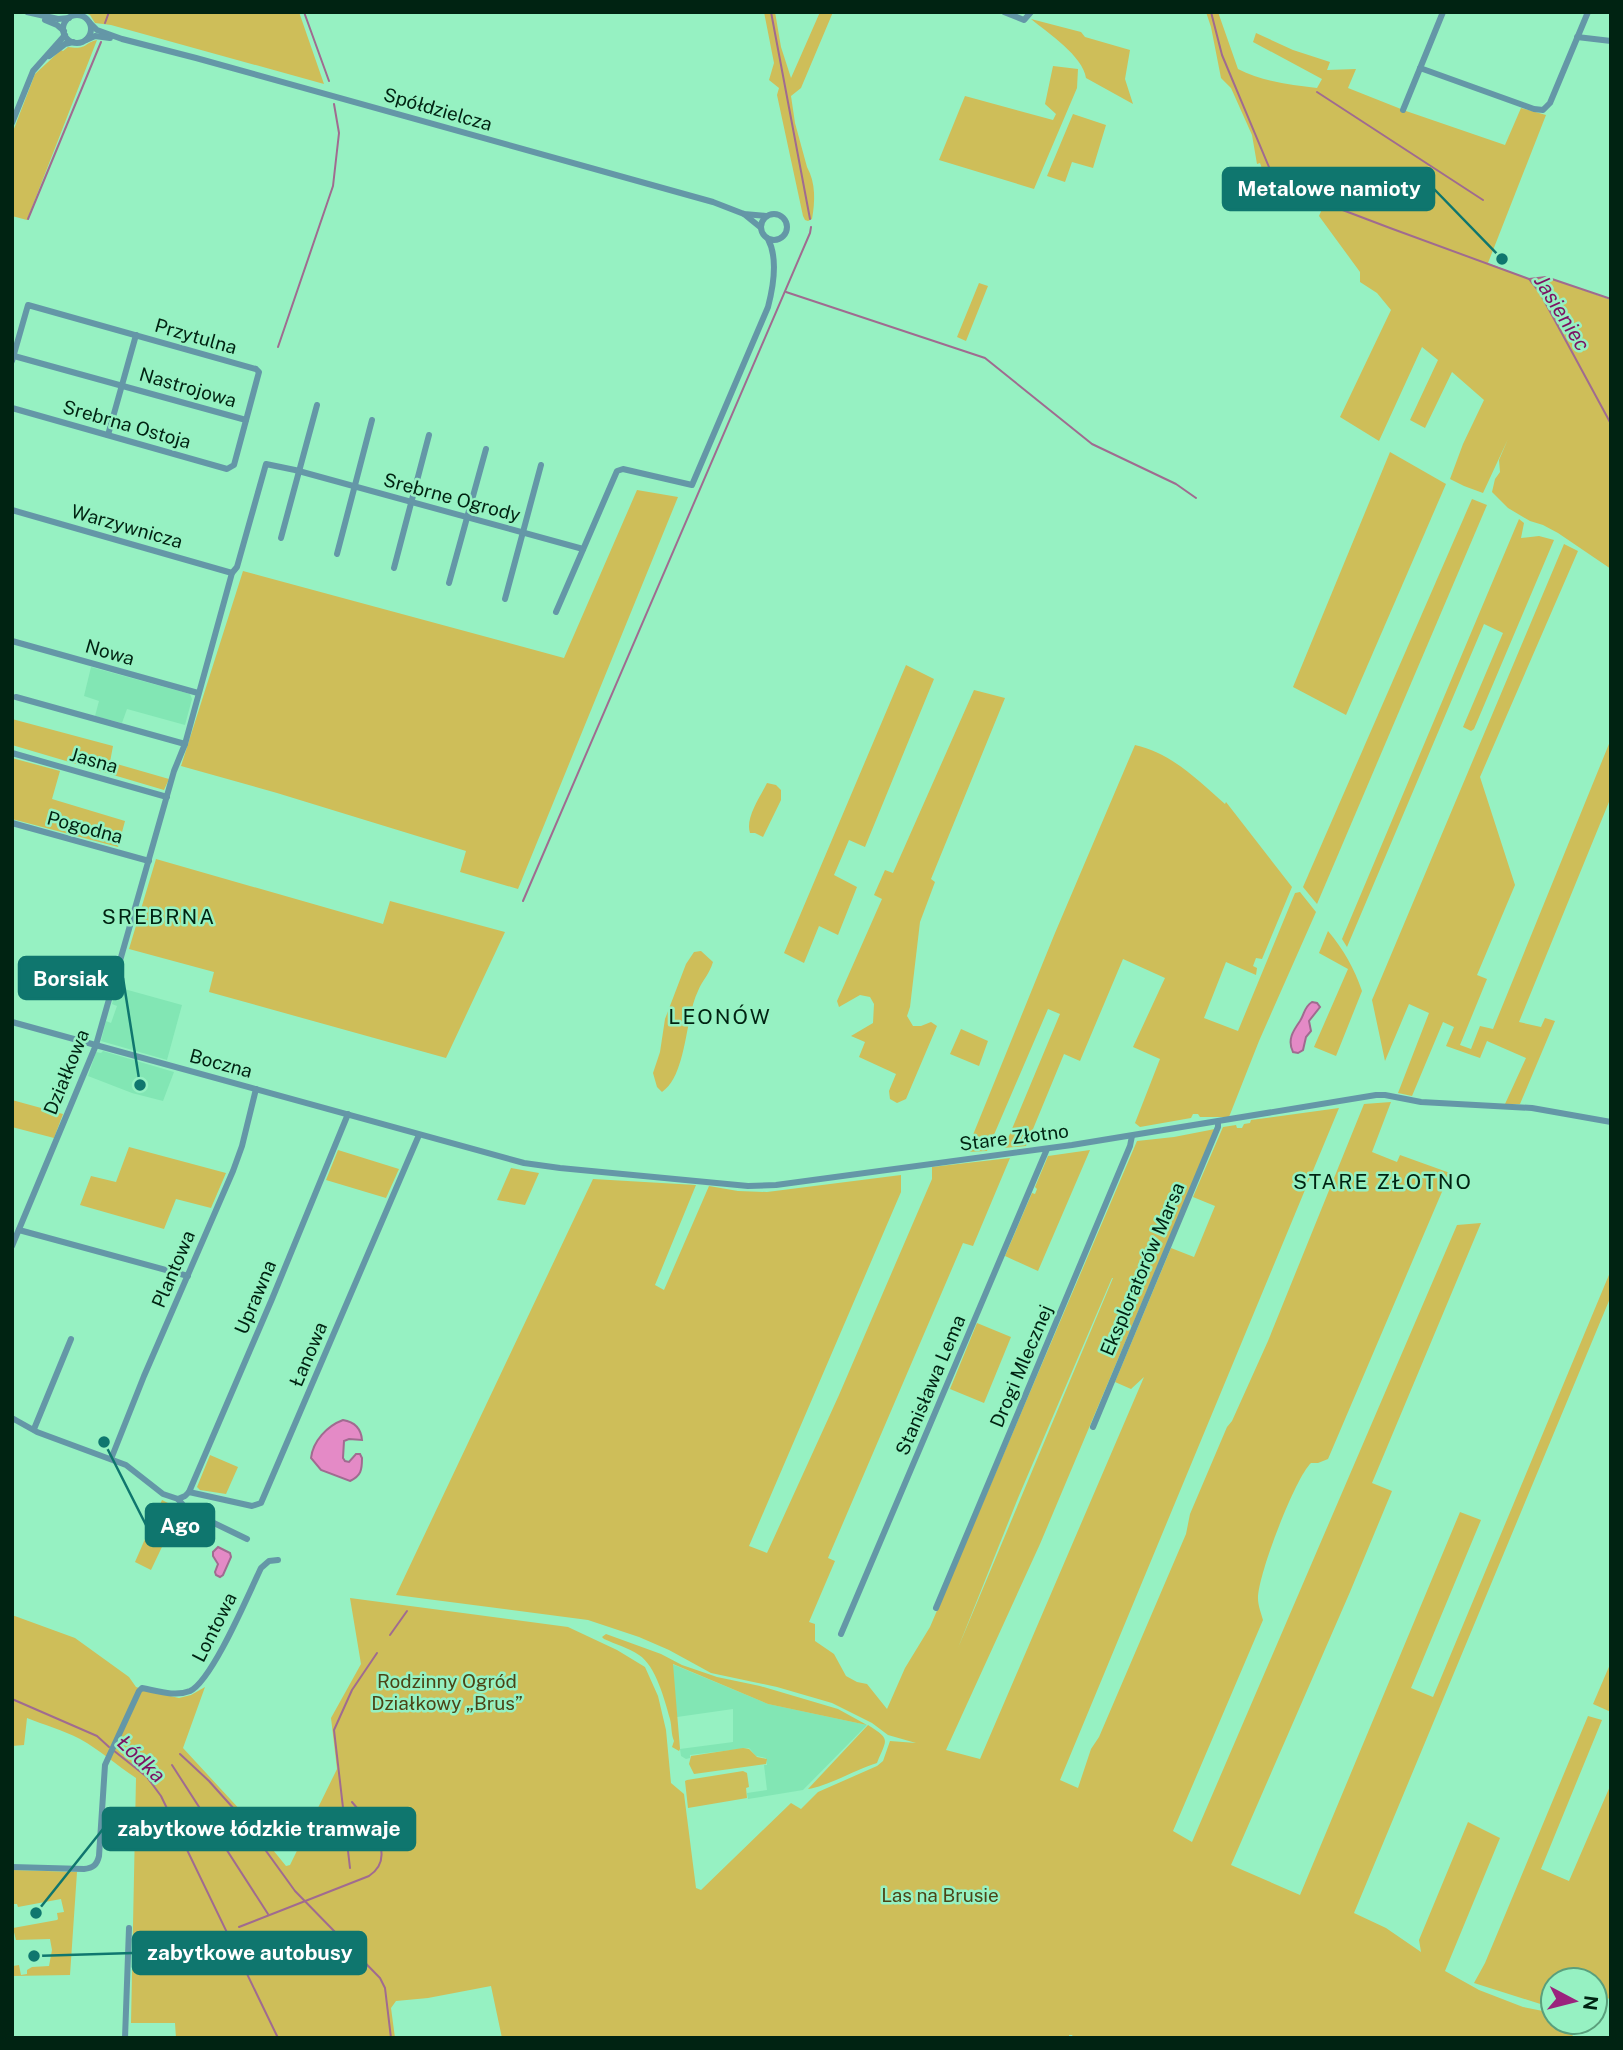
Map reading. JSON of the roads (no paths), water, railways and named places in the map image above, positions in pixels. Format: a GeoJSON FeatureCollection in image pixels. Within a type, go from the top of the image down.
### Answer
{"type":"FeatureCollection","features":[{"type":"Feature","properties":{"kind":"street"},"geometry":{"type":"LineString","coordinates":[[1004,12],[1024,20],[1031,12]]}},
{"type":"Feature","properties":{"kind":"street"},"geometry":{"type":"LineString","coordinates":[[1403,110],[1443,12]]}},
{"type":"Feature","properties":{"kind":"street"},"geometry":{"type":"LineString","coordinates":[[1420,68],[1544,110],[1550,103],[1588,12]]}},
{"type":"Feature","properties":{"kind":"street"},"geometry":{"type":"LineString","coordinates":[[30,13],[58,19],[82,16],[97,30],[122,39]]}},
{"type":"Feature","properties":{"kind":"street"},"geometry":{"type":"LineString","coordinates":[[30,13],[54,24],[74,42]]}},
{"type":"Feature","properties":{"kind":"street"},"geometry":{"type":"LineString","coordinates":[[12,124],[30,76],[64,33],[66,22],[71,17]]}},
{"type":"Feature","properties":{"kind":"street"},"geometry":{"type":"LineString","coordinates":[[84,41],[90,32],[90,23]]}},
{"type":"Feature","properties":{"kind":"street"},"geometry":{"type":"LineString","coordinates":[[54,24],[58,31],[57,43]]}},
{"type":"Feature","properties":{"kind":"street"},"geometry":{"type":"LineString","coordinates":[[42,61],[65,44],[95,36],[122,39]]}},
{"type":"Feature","properties":{"kind":"street"},"geometry":{"type":"LineString","coordinates":[[1577,37],[1611,41]]}},
{"type":"Feature","properties":{"kind":"street","name":"Spółdzielcza"},"geometry":{"type":"LineString","coordinates":[[122,39],[713,202],[744,214]]}},
{"type":"Feature","properties":{"kind":"street"},"geometry":{"type":"LineString","coordinates":[[556,612],[619,469],[692,485],[768,307],[773,251],[778,240],[787,232],[785,219],[774,214],[744,214]]}},
{"type":"Feature","properties":{"kind":"street"},"geometry":{"type":"LineString","coordinates":[[744,214],[760,227],[773,251]]}},
{"type":"Feature","properties":{"kind":"street"},"geometry":{"type":"LineString","coordinates":[[760,227],[766,216]]}},
{"type":"Feature","properties":{"kind":"street"},"geometry":{"type":"LineString","coordinates":[[768,239],[778,240]]}},
{"type":"Feature","properties":{"kind":"street","name":"Przytulna"},"geometry":{"type":"LineString","coordinates":[[13,358],[28,305],[258,370],[232,467]]}},
{"type":"Feature","properties":{"kind":"street","name":"Nastrojowa"},"geometry":{"type":"LineString","coordinates":[[108,435],[136,335]]}},
{"type":"Feature","properties":{"kind":"street","name":"Nastrojowa"},"geometry":{"type":"LineString","coordinates":[[13,358],[246,420]]}},
{"type":"Feature","properties":{"kind":"street"},"geometry":{"type":"LineString","coordinates":[[281,538],[317,405]]}},
{"type":"Feature","properties":{"kind":"street","name":"Srebrna Ostoja"},"geometry":{"type":"LineString","coordinates":[[12,408],[227,469],[232,467]]}},
{"type":"Feature","properties":{"kind":"street"},"geometry":{"type":"LineString","coordinates":[[337,554],[372,419]]}},
{"type":"Feature","properties":{"kind":"street"},"geometry":{"type":"LineString","coordinates":[[394,568],[429,435]]}},
{"type":"Feature","properties":{"kind":"street"},"geometry":{"type":"LineString","coordinates":[[449,583],[486,449]]}},
{"type":"Feature","properties":{"kind":"street","name":"Srebrne Ogrody"},"geometry":{"type":"LineString","coordinates":[[232,573],[237,567],[266,464],[583,549]]}},
{"type":"Feature","properties":{"kind":"street"},"geometry":{"type":"LineString","coordinates":[[505,599],[541,465]]}},
{"type":"Feature","properties":{"kind":"street","name":"Warzywnicza"},"geometry":{"type":"LineString","coordinates":[[12,510],[232,573]]}},
{"type":"Feature","properties":{"kind":"street","name":"Działkowa"},"geometry":{"type":"LineString","coordinates":[[12,1245],[96,1045],[167,797],[185,744],[232,573]]}},
{"type":"Feature","properties":{"kind":"street","name":"Nowa"},"geometry":{"type":"LineString","coordinates":[[12,640],[198,693]]}},
{"type":"Feature","properties":{"kind":"street"},"geometry":{"type":"LineString","coordinates":[[16,697],[185,744]]}},
{"type":"Feature","properties":{"kind":"street","name":"Jasna"},"geometry":{"type":"LineString","coordinates":[[12,753],[167,797]]}},
{"type":"Feature","properties":{"kind":"street","name":"Pogodna"},"geometry":{"type":"LineString","coordinates":[[12,823],[149,861]]}},
{"type":"Feature","properties":{"kind":"street","name":"Boczna"},"geometry":{"type":"LineString","coordinates":[[12,1022],[420,1135]]}},
{"type":"Feature","properties":{"kind":"street","name":"Plantowa"},"geometry":{"type":"LineString","coordinates":[[111,1458],[233,1171],[256,1089]]}},
{"type":"Feature","properties":{"kind":"street","name":"Stare Złotno"},"geometry":{"type":"LineString","coordinates":[[420,1135],[535,1165],[748,1186],[776,1185],[1047,1149],[1385,1095],[1421,1102],[1547,1110],[1611,1122]]}},
{"type":"Feature","properties":{"kind":"street","name":"Uprawna"},"geometry":{"type":"LineString","coordinates":[[189,1492],[348,1114]]}},
{"type":"Feature","properties":{"kind":"street","name":"Eksploratorów Marsa"},"geometry":{"type":"LineString","coordinates":[[1093,1427],[1219,1127],[1218,1122]]}},
{"type":"Feature","properties":{"kind":"street","name":"Łanowa"},"geometry":{"type":"LineString","coordinates":[[189,1492],[252,1506],[261,1503],[420,1135]]}},
{"type":"Feature","properties":{"kind":"street","name":"Drogi Mlecznej"},"geometry":{"type":"LineString","coordinates":[[936,1608],[1132,1136]]}},
{"type":"Feature","properties":{"kind":"street","name":"Stanisława Lema"},"geometry":{"type":"LineString","coordinates":[[841,1634],[1047,1149]]}},
{"type":"Feature","properties":{"kind":"street"},"geometry":{"type":"LineString","coordinates":[[19,1230],[188,1276]]}},
{"type":"Feature","properties":{"kind":"street"},"geometry":{"type":"LineString","coordinates":[[34,1429],[71,1339]]}},
{"type":"Feature","properties":{"kind":"street"},"geometry":{"type":"LineString","coordinates":[[12,1418],[73,1446],[126,1465],[163,1494],[178,1499],[187,1510],[247,1539]]}},
{"type":"Feature","properties":{"kind":"street"},"geometry":{"type":"LineString","coordinates":[[178,1499],[189,1492]]}},
{"type":"Feature","properties":{"kind":"street","name":"Lontowa"},"geometry":{"type":"LineString","coordinates":[[12,1867],[84,1869],[96,1865],[99,1856],[104,1771],[108,1756],[139,1691],[142,1688],[176,1694],[188,1692],[204,1680],[261,1568],[269,1561],[278,1560]]}},
{"type":"Feature","properties":{"kind":"street"},"geometry":{"type":"LineString","coordinates":[[125,2038],[129,1928]]}},
{"type":"Feature","properties":{"kind":"waterway"},"geometry":{"type":"LineString","coordinates":[[105,23],[109,12]]}},
{"type":"Feature","properties":{"kind":"waterway"},"geometry":{"type":"LineString","coordinates":[[304,12],[329,81]]}},
{"type":"Feature","properties":{"kind":"waterway"},"geometry":{"type":"LineString","coordinates":[[771,12],[810,219]]}},
{"type":"Feature","properties":{"kind":"waterway","name":"Jasieniec"},"geometry":{"type":"LineString","coordinates":[[1211,12],[1222,55],[1274,179],[1282,187],[1529,279],[1540,293],[1611,424]]}},
{"type":"Feature","properties":{"kind":"waterway"},"geometry":{"type":"LineString","coordinates":[[28,219],[101,42]]}},
{"type":"Feature","properties":{"kind":"waterway"},"geometry":{"type":"LineString","coordinates":[[1317,92],[1483,200]]}},
{"type":"Feature","properties":{"kind":"waterway"},"geometry":{"type":"LineString","coordinates":[[278,347],[333,186],[339,133],[334,104]]}},
{"type":"Feature","properties":{"kind":"waterway"},"geometry":{"type":"LineString","coordinates":[[523,901],[811,227]]}},
{"type":"Feature","properties":{"kind":"waterway"},"geometry":{"type":"LineString","coordinates":[[1529,279],[1546,277],[1611,299]]}},
{"type":"Feature","properties":{"kind":"waterway"},"geometry":{"type":"LineString","coordinates":[[786,292],[985,358],[1092,444],[1176,484],[1196,498]]}},
{"type":"Feature","properties":{"kind":"waterway"},"geometry":{"type":"LineString","coordinates":[[390,1635],[407,1611]]}},
{"type":"Feature","properties":{"kind":"waterway"},"geometry":{"type":"LineString","coordinates":[[350,1868],[334,1730],[352,1690],[377,1653]]}},
{"type":"Feature","properties":{"kind":"waterway","name":"Łódka"},"geometry":{"type":"LineString","coordinates":[[12,1699],[97,1736],[109,1747]]}},
{"type":"Feature","properties":{"kind":"waterway","name":"Łódka"},"geometry":{"type":"LineString","coordinates":[[113,1750],[147,1777],[161,1796],[278,2038]]}},
{"type":"Feature","properties":{"kind":"waterway"},"geometry":{"type":"LineString","coordinates":[[180,1754],[243,1819],[295,1891],[380,1978],[385,1988],[391,2038]]}},
{"type":"Feature","properties":{"kind":"waterway"},"geometry":{"type":"LineString","coordinates":[[172,1765],[268,1914]]}},
{"type":"Feature","properties":{"kind":"waterway"},"geometry":{"type":"LineString","coordinates":[[239,1927],[369,1876],[378,1868],[381,1859],[378,1839],[352,1802]]}},
{"type":"Feature","properties":{"kind":"place","name":"Metalowe namioty"},"geometry":{"type":"Point","coordinates":[1502,259]}},
{"type":"Feature","properties":{"kind":"place","name":"Borsiak"},"geometry":{"type":"Point","coordinates":[140,1085]}},
{"type":"Feature","properties":{"kind":"place","name":"Ago"},"geometry":{"type":"Point","coordinates":[104,1442]}},
{"type":"Feature","properties":{"kind":"place","name":"zabytkowe łódzkie tramwaje"},"geometry":{"type":"Point","coordinates":[36,1913]}},
{"type":"Feature","properties":{"kind":"place","name":"zabytkowe autobusy"},"geometry":{"type":"Point","coordinates":[34,1956]}},
{"type":"Feature","properties":{"kind":"district","name":"SREBRNA"},"geometry":{"type":"Point","coordinates":[159,917]}},
{"type":"Feature","properties":{"kind":"district","name":"LEONÓW"},"geometry":{"type":"Point","coordinates":[720,1017]}},
{"type":"Feature","properties":{"kind":"district","name":"STARE ZŁOTNO"},"geometry":{"type":"Point","coordinates":[1383,1182]}},
{"type":"Feature","properties":{"kind":"park label","name":"Rodzinny Ogród Działkowy „Brus”"},"geometry":{"type":"Point","coordinates":[447,1692]}},
{"type":"Feature","properties":{"kind":"park label","name":"Las na Brusie"},"geometry":{"type":"Point","coordinates":[940,1895]}}]}
